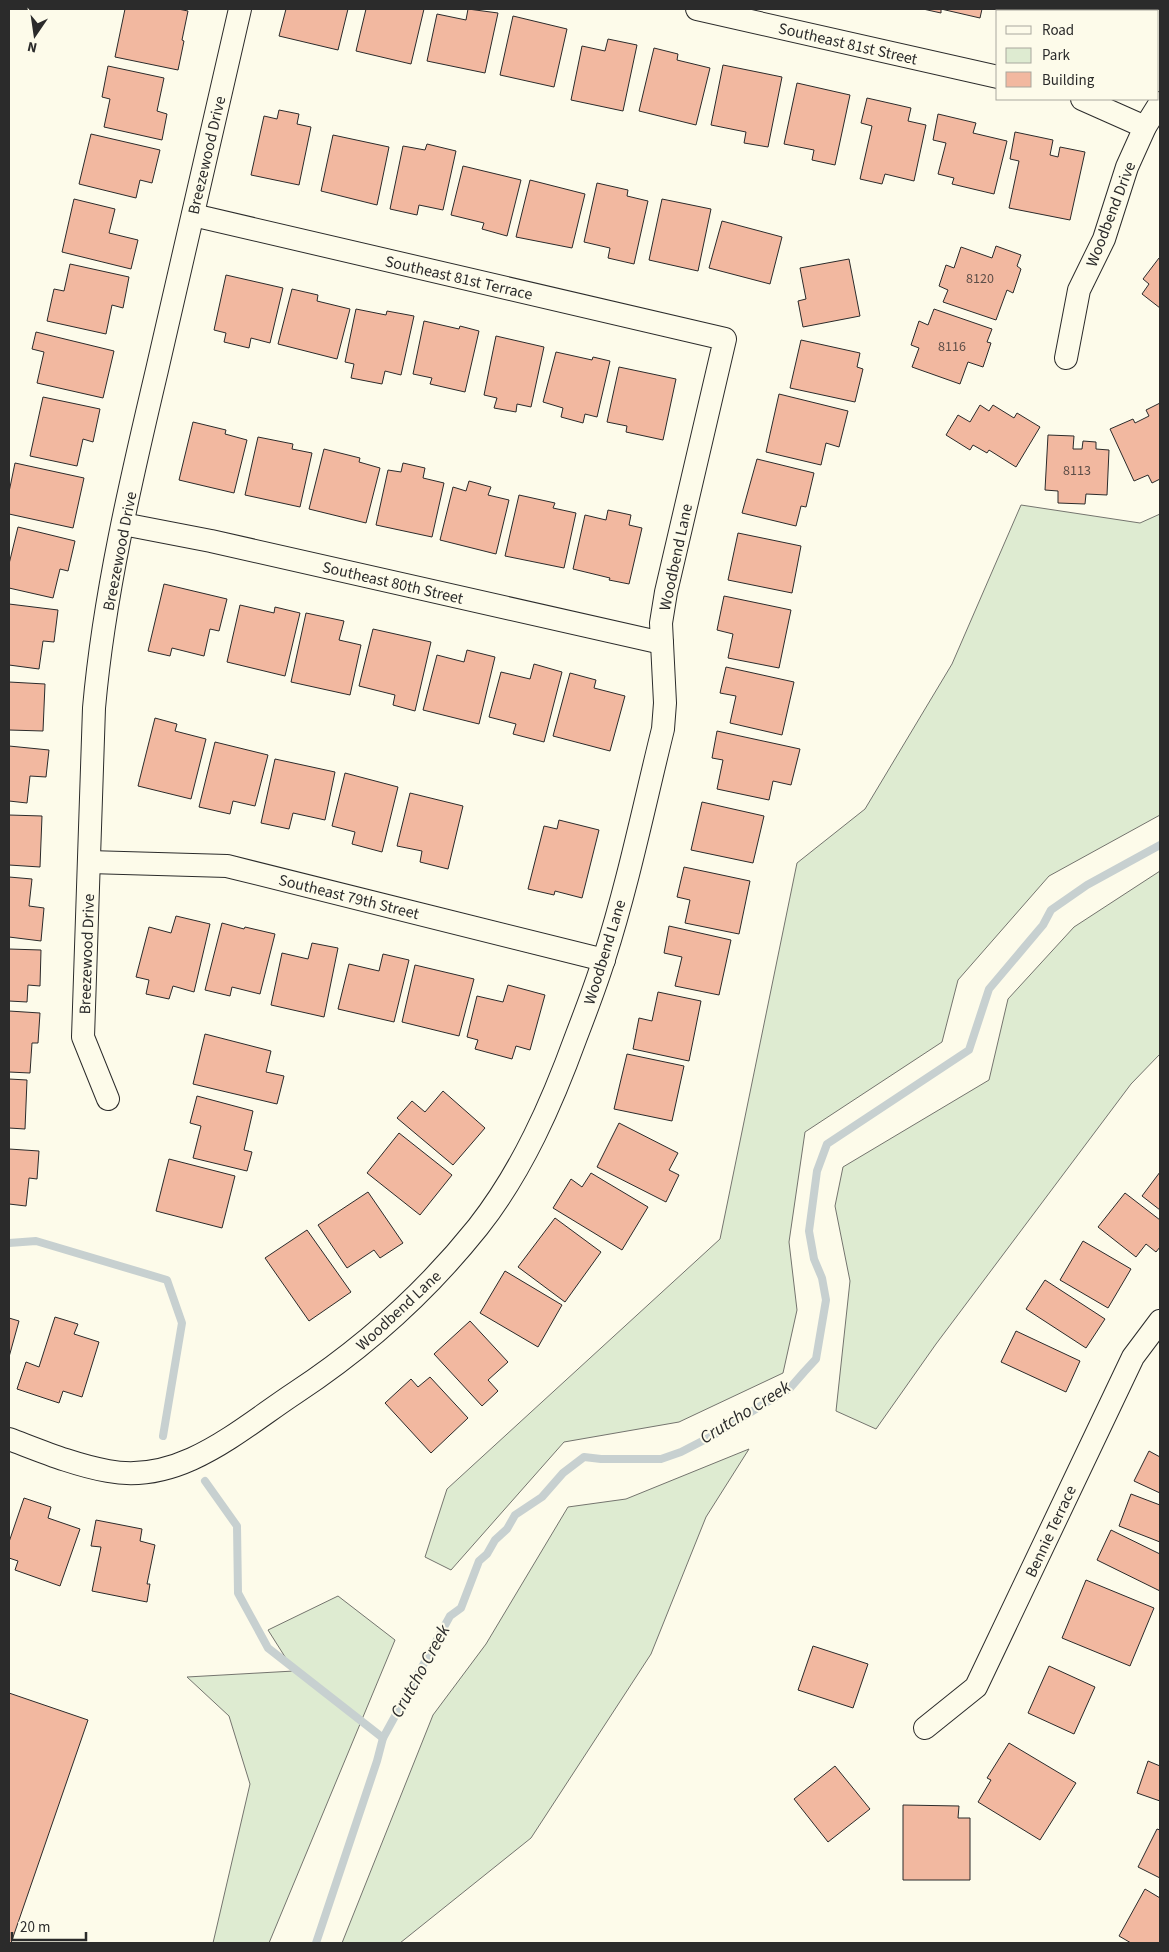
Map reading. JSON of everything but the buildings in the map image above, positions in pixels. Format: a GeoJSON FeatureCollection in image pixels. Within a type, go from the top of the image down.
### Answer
{"type":"FeatureCollection","features":[{"type":"Feature","properties":{"kind":"street","name":"Breezewood Drive"},"geometry":{"type":"LineString","coordinates":[[108,1099],[83,1037],[94,708],[98,663],[123,524],[240,9]]}},
{"type":"Feature","properties":{"kind":"street","name":"Southeast 81st Street"},"geometry":{"type":"LineString","coordinates":[[697,9],[996,77]]}},
{"type":"Feature","properties":{"kind":"street"},"geometry":{"type":"LineString","coordinates":[[1084,100],[1145,128]]}},
{"type":"Feature","properties":{"kind":"street","name":"Woodbend Drive"},"geometry":{"type":"LineString","coordinates":[[1066,358],[1079,290],[1104,239],[1127,167],[1145,128],[1160,103]]}},
{"type":"Feature","properties":{"kind":"street","name":"Southeast 81st Terrace"},"geometry":{"type":"LineString","coordinates":[[193,215],[726,339]]}},
{"type":"Feature","properties":{"kind":"street","name":"Woodbend Lane"},"geometry":{"type":"LineString","coordinates":[[9,1439],[82,1466],[130,1474],[150,1473],[177,1466],[202,1456],[332,1368],[382,1328],[420,1293],[479,1225],[522,1158],[558,1086],[604,960],[663,729],[665,704],[661,623],[666,592],[726,339]]}},
{"type":"Feature","properties":{"kind":"street","name":"Southeast 80th Street"},"geometry":{"type":"LineString","coordinates":[[123,524],[212,541],[662,643]]}},
{"type":"Feature","properties":{"kind":"street","name":"Southeast 79th Street"},"geometry":{"type":"LineString","coordinates":[[89,862],[227,866],[604,960]]}},
{"type":"Feature","properties":{"kind":"street","name":"Bennie Terrace"},"geometry":{"type":"LineString","coordinates":[[924,1728],[976,1687],[1133,1357],[1160,1321]]}},
{"type":"Feature","properties":{"kind":"green space"},"geometry":{"type":"Polygon","coordinates":[[[1021,505],[1140,523],[1160,514],[1160,815],[1049,876],[958,980],[942,1042],[805,1132],[789,1242],[797,1310],[783,1373],[679,1422],[564,1442],[451,1570],[425,1557],[447,1489],[720,1239],[797,863],[865,809],[952,664],[1021,505]]]}},
{"type":"Feature","properties":{"kind":"green space"},"geometry":{"type":"Polygon","coordinates":[[[1160,871],[1160,1054],[1131,1084],[936,1344],[876,1429],[836,1411],[850,1281],[835,1206],[843,1167],[989,1080],[1008,999],[1074,927],[1160,871]]]}},
{"type":"Feature","properties":{"kind":"green space"},"geometry":{"type":"Polygon","coordinates":[[[749,1449],[706,1517],[651,1654],[531,1838],[400,1943],[342,1943],[433,1715],[486,1644],[568,1507],[626,1499],[749,1449]]]}},
{"type":"Feature","properties":{"kind":"green space"},"geometry":{"type":"Polygon","coordinates":[[[338,1596],[395,1640],[269,1943],[213,1943],[250,1784],[229,1716],[187,1677],[294,1671],[268,1630],[338,1596]]]}},
{"type":"Feature","properties":{"kind":"waterway","name":"Crutcho Creek"},"geometry":{"type":"LineString","coordinates":[[316,1943],[383,1738],[450,1616],[461,1608],[479,1561],[487,1554],[495,1540],[507,1529],[515,1515],[542,1497],[563,1473],[584,1457],[601,1459],[661,1459],[681,1452],[712,1436],[790,1388],[816,1359],[826,1300],[822,1278],[814,1259],[809,1231],[817,1171],[827,1144],[969,1050],[989,989],[1043,925],[1051,910],[1087,885],[1160,845]]}},
{"type":"Feature","properties":{"kind":"waterway"},"geometry":{"type":"LineString","coordinates":[[9,1243],[36,1241],[167,1280],[182,1323],[163,1436]]}},
{"type":"Feature","properties":{"kind":"waterway"},"geometry":{"type":"LineString","coordinates":[[205,1481],[237,1526],[238,1593],[268,1648],[383,1738]]}}]}
